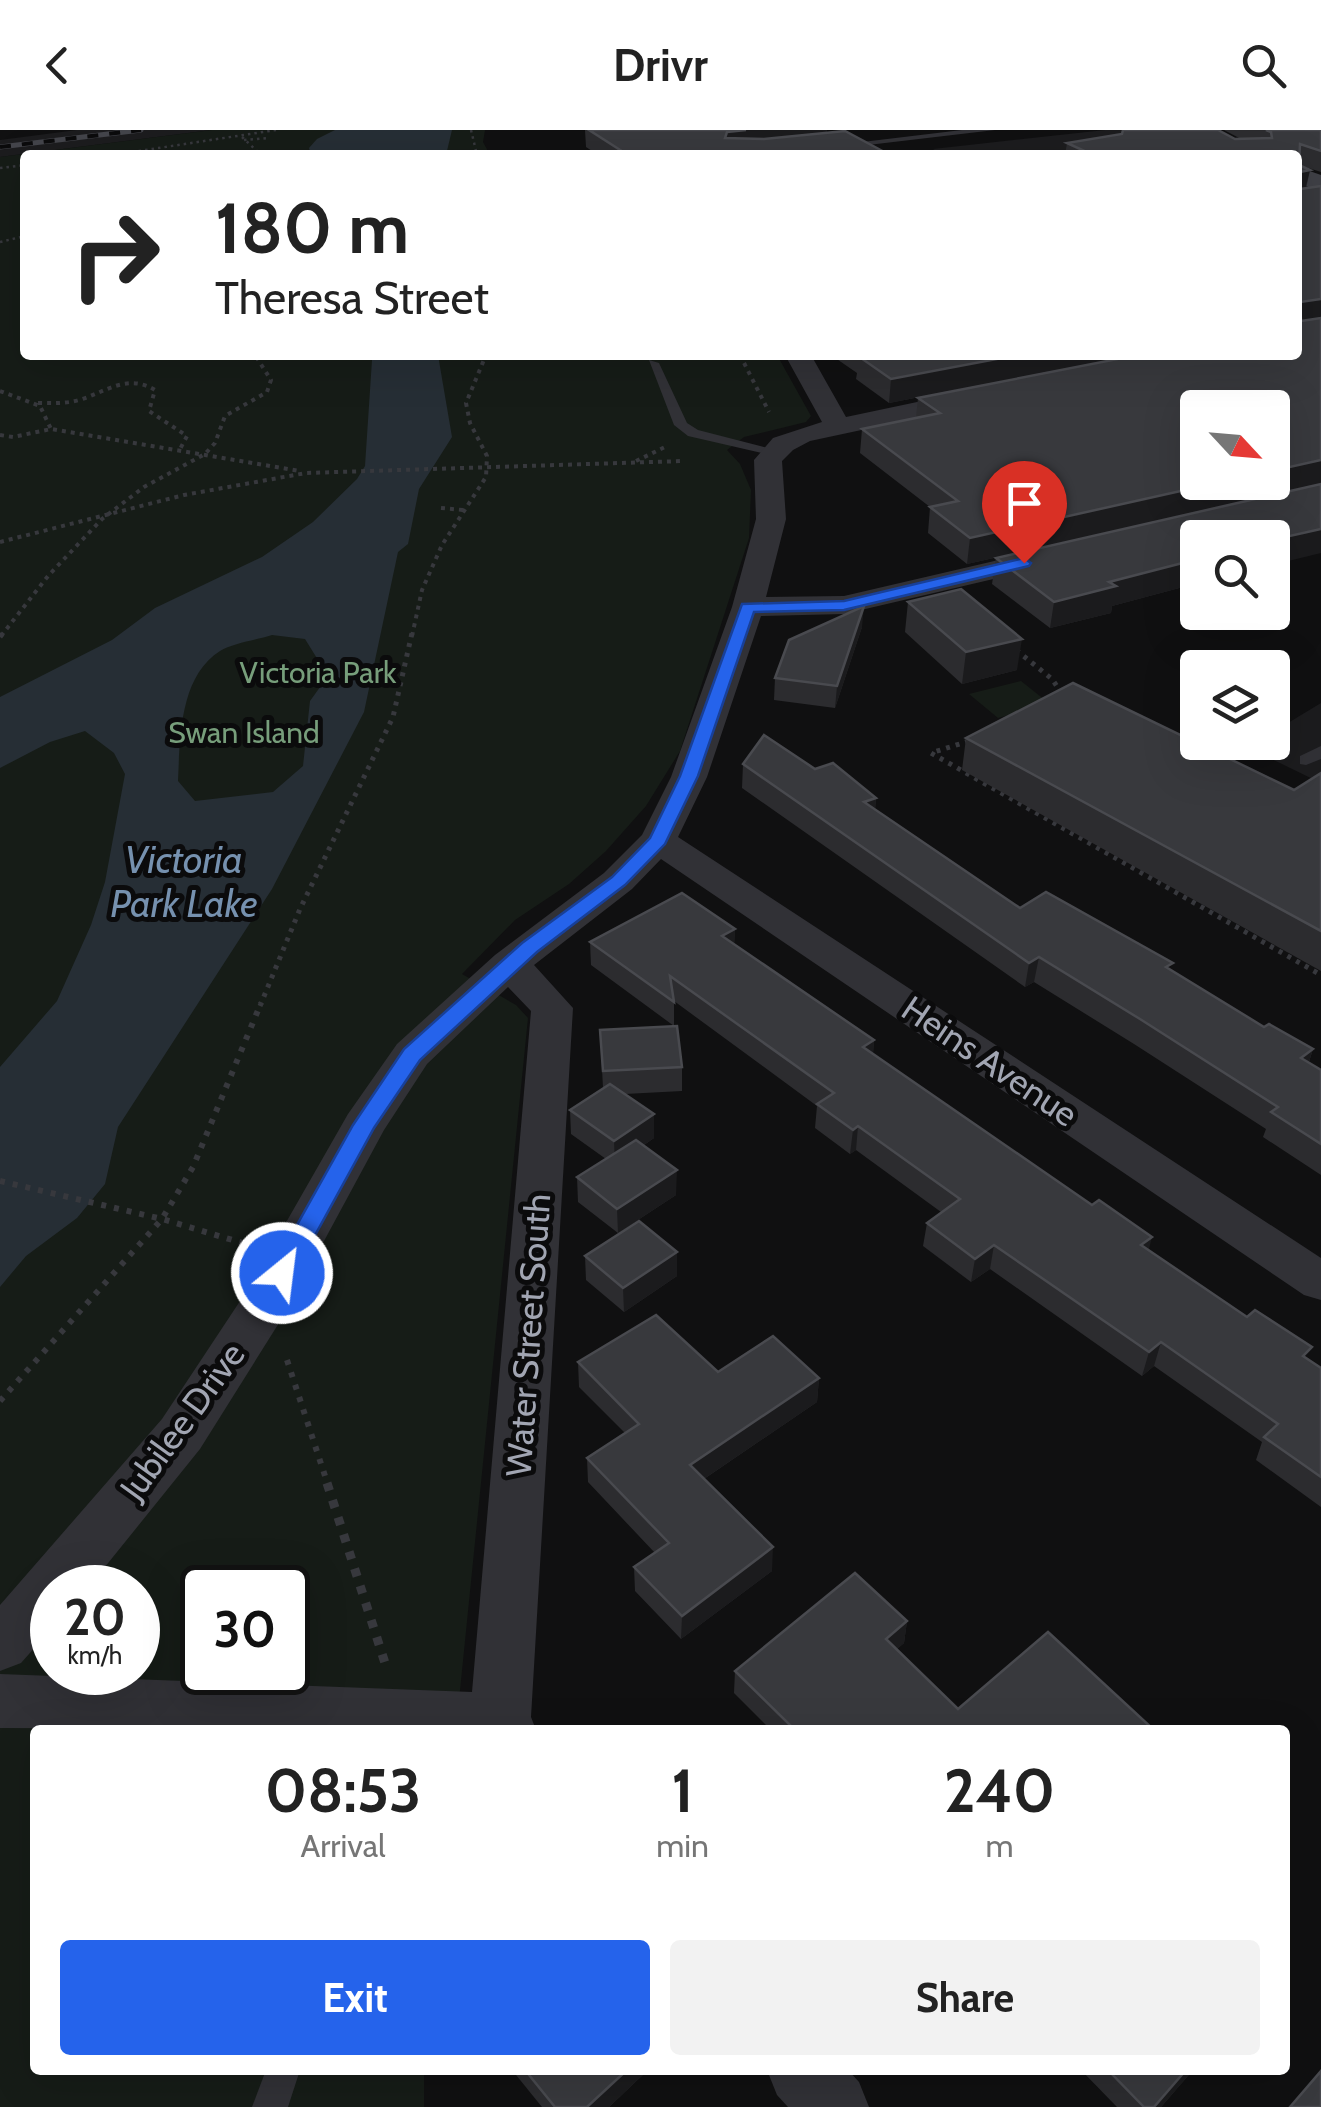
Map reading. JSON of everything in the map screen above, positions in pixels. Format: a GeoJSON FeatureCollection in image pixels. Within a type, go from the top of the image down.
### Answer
{"type":"FeatureCollection","features":[{"type":"Feature","properties":{"kind":"street"},"geometry":{"type":"LineString","coordinates":[[801,360],[838,424]]}},
{"type":"Feature","properties":{"kind":"street"},"geometry":{"type":"LineString","coordinates":[[774,454],[800,435],[838,424],[1005,392]]}},
{"type":"Feature","properties":{"kind":"street","name":"Jubilee Drive"},"geometry":{"type":"LineString","coordinates":[[72,1565],[181,1434],[266,1302],[364,1125],[412,1054],[509,964],[618,881],[658,840],[689,776],[748,607],[772,520],[766,468],[774,454]]}},
{"type":"Feature","properties":{"kind":"street"},"geometry":{"type":"LineString","coordinates":[[748,607],[844,606],[1092,547]]}},
{"type":"Feature","properties":{"kind":"street","name":"Heins Avenue"},"geometry":{"type":"LineString","coordinates":[[658,840],[1321,1282]]}},
{"type":"Feature","properties":{"kind":"street","name":"Water Street South"},"geometry":{"type":"LineString","coordinates":[[503,1725],[552,1008],[509,964]]}},
{"type":"Feature","properties":{"kind":"street","name":"Jubilee Drive"},"geometry":{"type":"LineString","coordinates":[[0,1645],[30,1613]]}},
{"type":"Feature","properties":{"kind":"street","name":"Water Street South"},"geometry":{"type":"LineString","coordinates":[[0,1701],[397,1703],[498,1725]]}},
{"type":"Feature","properties":{"kind":"street"},"geometry":{"type":"LineString","coordinates":[[806,2075],[834,2107]]}},
{"type":"Feature","properties":{"kind":"lane"},"geometry":{"type":"LineString","coordinates":[[870,130],[904,149]]}},
{"type":"Feature","properties":{"kind":"lane"},"geometry":{"type":"LineString","coordinates":[[830,146],[990,130]]}},
{"type":"Feature","properties":{"kind":"lane"},"geometry":{"type":"LineString","coordinates":[[653,363],[680,425],[693,433],[774,454]]}},
{"type":"Feature","properties":{"kind":"lane"},"geometry":{"type":"LineString","coordinates":[[270,2107],[281,2075]]}},
{"type":"Feature","properties":{"kind":"path"},"geometry":{"type":"LineString","coordinates":[[152,150],[276,130]]}},
{"type":"Feature","properties":{"kind":"path"},"geometry":{"type":"LineString","coordinates":[[242,138],[268,138]]}},
{"type":"Feature","properties":{"kind":"path"},"geometry":{"type":"LineString","coordinates":[[242,138],[255,150]]}},
{"type":"Feature","properties":{"kind":"path"},"geometry":{"type":"LineString","coordinates":[[0,638],[62,560],[106,515],[144,487],[204,455],[216,443],[228,413],[267,392],[271,380],[258,360]]}},
{"type":"Feature","properties":{"kind":"path"},"geometry":{"type":"LineString","coordinates":[[1,1399],[162,1219],[193,1167],[293,925],[393,716],[422,590],[488,469],[487,456],[470,423],[466,403],[484,360]]}},
{"type":"Feature","properties":{"kind":"path"},"geometry":{"type":"LineString","coordinates":[[743,360],[770,414]]}},
{"type":"Feature","properties":{"kind":"path"},"geometry":{"type":"LineString","coordinates":[[0,391],[38,403],[80,400],[117,383],[150,385],[155,390],[149,411],[187,436],[179,451]]}},
{"type":"Feature","properties":{"kind":"path"},"geometry":{"type":"LineString","coordinates":[[38,403],[50,420],[51,429]]}},
{"type":"Feature","properties":{"kind":"path"},"geometry":{"type":"LineString","coordinates":[[0,435],[13,437],[51,429],[306,473]]}},
{"type":"Feature","properties":{"kind":"path"},"geometry":{"type":"LineString","coordinates":[[0,542],[184,495],[306,473],[698,461]]}},
{"type":"Feature","properties":{"kind":"path"},"geometry":{"type":"LineString","coordinates":[[441,508],[464,510]]}},
{"type":"Feature","properties":{"kind":"path"},"geometry":{"type":"LineString","coordinates":[[1008,644],[1052,679],[1070,707]]}},
{"type":"Feature","properties":{"kind":"path"},"geometry":{"type":"LineString","coordinates":[[983,736],[931,753],[1321,975]]}},
{"type":"Feature","properties":{"kind":"path"},"geometry":{"type":"LineString","coordinates":[[0,1181],[162,1219],[250,1245]]}},
{"type":"Feature","properties":{"kind":"path"},"geometry":{"type":"LineString","coordinates":[[284,1352],[397,1703]]}},
{"type":"Feature","properties":{"kind":"shaded area"},"geometry":{"type":"Polygon","coordinates":[[[77,130],[212,130],[55,150],[20,150],[20,154],[0,157],[0,140],[77,130]]]}},
{"type":"Feature","properties":{"kind":"shaded area"},"geometry":{"type":"Polygon","coordinates":[[[1105,130],[1167,130],[1213,150],[935,150],[1105,130]]]}},
{"type":"Feature","properties":{"kind":"shaded area"},"geometry":{"type":"Polygon","coordinates":[[[1321,703],[1321,783],[1274,760],[1290,760],[1290,722],[1321,703]]]}},
{"type":"Feature","properties":{"kind":"green space","name":"Victoria Park"},"geometry":{"type":"Polygon","coordinates":[[[212,130],[485,130],[483,142],[487,150],[55,150],[212,130]]]}},
{"type":"Feature","properties":{"kind":"green space","name":"Victoria Park"},"geometry":{"type":"Polygon","coordinates":[[[20,154],[20,360],[780,360],[811,416],[806,422],[744,437],[727,450],[740,464],[751,490],[749,538],[680,751],[646,806],[606,851],[569,884],[515,920],[462,974],[516,1005],[528,1018],[457,1725],[30,1725],[30,2075],[424,2075],[424,2107],[0,2107],[0,157],[20,154]]]}},
{"type":"Feature","properties":{"kind":"green space"},"geometry":{"type":"Polygon","coordinates":[[[1021,681],[1050,704],[998,718],[969,694],[1021,681]]]}},
{"type":"Feature","properties":{"kind":"water"},"geometry":{"type":"Polygon","coordinates":[[[335,130],[452,130],[447,150],[310,150],[317,139],[335,130]]]}},
{"type":"Feature","properties":{"kind":"water","name":"Victoria Park Lake"},"geometry":{"type":"Polygon","coordinates":[[[372,360],[439,360],[452,437],[419,489],[408,544],[398,552],[364,712],[272,889],[118,1127],[105,1184],[77,1218],[26,1256],[0,1287],[0,1067],[57,1001],[91,925],[105,882],[125,774],[114,753],[85,731],[50,742],[0,768],[0,697],[112,640],[155,608],[262,557],[313,522],[365,466],[372,360]],[[272,635],[220,651],[196,676],[189,692],[178,781],[195,801],[273,792],[303,766],[310,701],[328,676],[305,639],[272,635]]]}},
{"type":"Feature","properties":{"kind":"building"},"geometry":{"type":"Polygon","coordinates":[[[589,130],[746,130],[727,132],[725,138],[764,139],[845,131],[881,150],[620,150],[589,130]]]}},
{"type":"Feature","properties":{"kind":"building"},"geometry":{"type":"Polygon","coordinates":[[[1123,130],[1218,130],[1235,139],[1272,138],[1266,130],[1321,130],[1321,151],[1300,144],[1300,150],[1082,150],[1067,143],[1122,134],[1123,130]]]}},
{"type":"Feature","properties":{"kind":"building"},"geometry":{"type":"Polygon","coordinates":[[[1321,186],[1321,299],[1302,302],[1302,189],[1321,186]]]}},
{"type":"Feature","properties":{"kind":"building"},"geometry":{"type":"Polygon","coordinates":[[[1321,318],[1321,460],[1290,467],[1290,390],[1180,390],[1180,491],[970,538],[930,507],[958,501],[862,429],[940,413],[918,398],[1112,360],[1302,360],[1302,321],[1321,318]]]}},
{"type":"Feature","properties":{"kind":"building"},"geometry":{"type":"Polygon","coordinates":[[[864,360],[992,360],[891,379],[864,360]]]}},
{"type":"Feature","properties":{"kind":"building"},"geometry":{"type":"Polygon","coordinates":[[[1321,484],[1321,529],[1290,536],[1290,520],[1180,520],[1180,564],[1109,582],[1116,586],[1054,602],[996,558],[1251,500],[1290,500],[1290,491],[1321,484]]]}},
{"type":"Feature","properties":{"kind":"building"},"geometry":{"type":"Polygon","coordinates":[[[961,589],[1022,639],[966,652],[908,602],[961,589]]]}},
{"type":"Feature","properties":{"kind":"building"},"geometry":{"type":"Polygon","coordinates":[[[864,606],[837,686],[775,678],[789,640],[864,606]]]}},
{"type":"Feature","properties":{"kind":"building"},"geometry":{"type":"Polygon","coordinates":[[[1073,683],[1180,735],[1180,760],[1232,760],[1294,790],[1321,773],[1321,931],[966,738],[1073,683]]]}},
{"type":"Feature","properties":{"kind":"building"},"geometry":{"type":"Polygon","coordinates":[[[764,735],[815,769],[833,763],[876,798],[864,802],[1020,908],[1046,892],[1173,963],[1166,967],[1264,1027],[1269,1024],[1313,1049],[1301,1058],[1321,1070],[1321,1144],[1271,1112],[1278,1107],[1140,1019],[1039,957],[1029,963],[743,764],[764,735]]]}},
{"type":"Feature","properties":{"kind":"building"},"geometry":{"type":"Polygon","coordinates":[[[682,893],[735,929],[722,936],[874,1040],[863,1047],[1092,1205],[1099,1200],[1152,1237],[1141,1245],[1247,1317],[1255,1310],[1312,1347],[1303,1356],[1321,1368],[1321,1477],[1264,1437],[1278,1424],[1161,1342],[1149,1352],[994,1245],[975,1259],[927,1223],[960,1199],[858,1126],[853,1130],[817,1104],[834,1093],[670,976],[674,1002],[590,942],[682,893]]]}},
{"type":"Feature","properties":{"kind":"building"},"geometry":{"type":"Polygon","coordinates":[[[677,1026],[682,1067],[603,1071],[600,1030],[677,1026]]]}},
{"type":"Feature","properties":{"kind":"building"},"geometry":{"type":"Polygon","coordinates":[[[610,1084],[654,1114],[614,1141],[570,1110],[610,1084]]]}},
{"type":"Feature","properties":{"kind":"building"},"geometry":{"type":"Polygon","coordinates":[[[636,1140],[677,1170],[617,1209],[577,1177],[636,1140]]]}},
{"type":"Feature","properties":{"kind":"building"},"geometry":{"type":"Polygon","coordinates":[[[639,1221],[677,1252],[623,1288],[585,1256],[639,1221]]]}},
{"type":"Feature","properties":{"kind":"building"},"geometry":{"type":"Polygon","coordinates":[[[656,1315],[718,1372],[773,1336],[819,1378],[690,1465],[773,1547],[682,1616],[634,1567],[669,1543],[587,1458],[639,1424],[578,1362],[656,1315]]]}},
{"type":"Feature","properties":{"kind":"building"},"geometry":{"type":"Polygon","coordinates":[[[855,1573],[907,1621],[886,1639],[958,1709],[1048,1632],[1149,1725],[790,1725],[735,1671],[855,1573]]]}},
{"type":"Feature","properties":{"kind":"building"},"geometry":{"type":"Polygon","coordinates":[[[1321,2071],[1321,2107],[1290,2107],[1321,2071]]]}},
{"type":"Feature","properties":{"kind":"building"},"geometry":{"type":"Polygon","coordinates":[[[529,2075],[622,2075],[587,2107],[555,2107],[529,2075]]]}},
{"type":"Feature","properties":{"kind":"building"},"geometry":{"type":"Polygon","coordinates":[[[1113,2075],[1182,2075],[1154,2107],[1144,2107],[1113,2075]]]}},
{"type":"Feature","properties":{"kind":"railway"},"geometry":{"type":"LineString","coordinates":[[0,147],[141,130]]}},
{"type":"Feature","properties":{"kind":"route"},"geometry":{"type":"LineString","coordinates":[[282,1273],[364,1125],[412,1054],[550,930],[618,881],[658,840],[689,776],[748,607],[844,606],[1024,563]]}},
{"type":"Feature","properties":{"kind":"park label","name":"Swan Island"},"geometry":{"type":"Point","coordinates":[244,732]}}]}
